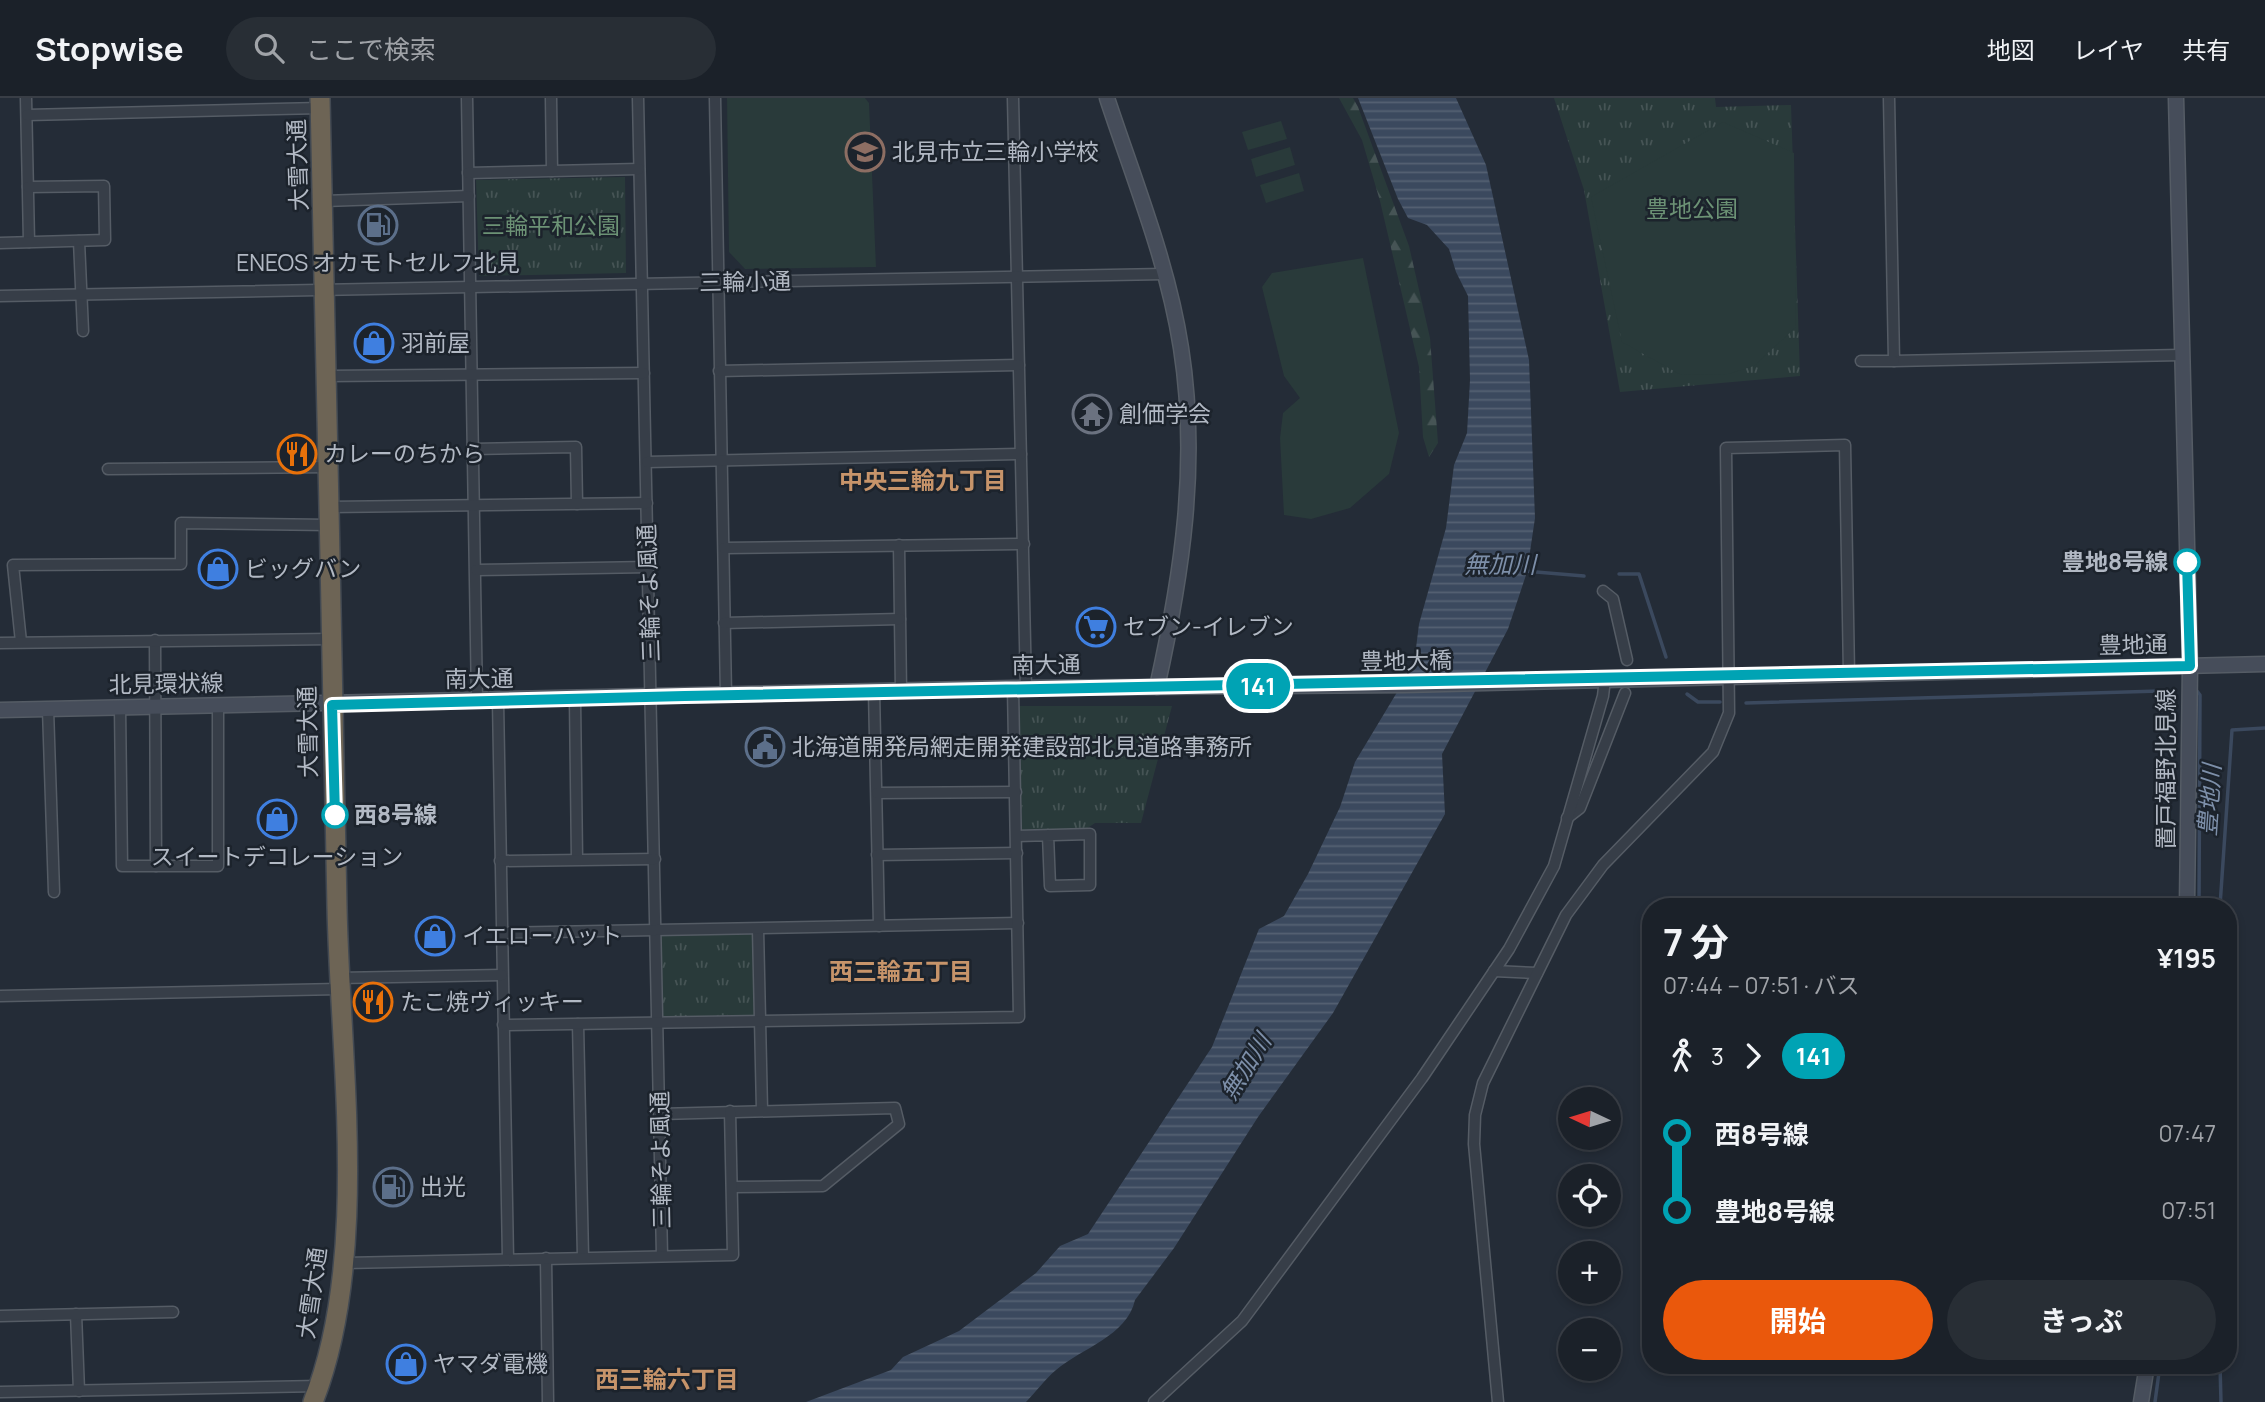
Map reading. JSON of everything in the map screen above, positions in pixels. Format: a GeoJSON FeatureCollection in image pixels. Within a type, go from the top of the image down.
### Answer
{"type":"FeatureCollection","features":[{"type":"Feature","properties":{"kind":"highway","name":"大雪大通"},"geometry":{"type":"LineString","coordinates":[[316,1394],[334,1332],[345,1263],[346,1162],[338,984],[328,376],[320,103]]}},
{"type":"Feature","properties":{"kind":"main road"},"geometry":{"type":"LineString","coordinates":[[1107,98],[1164,274],[1181,348],[1190,461],[1184,549],[1157,687]]}},
{"type":"Feature","properties":{"kind":"main road","name":"豊地通"},"geometry":{"type":"LineString","coordinates":[[1599,679],[2190,666],[2176,98]]}},
{"type":"Feature","properties":{"kind":"main road","name":"置戸福野北見線"},"geometry":{"type":"LineString","coordinates":[[2187,898],[2190,666],[2265,664]]}},
{"type":"Feature","properties":{"kind":"main road","name":"豊地大橋"},"geometry":{"type":"LineString","coordinates":[[1157,687],[1599,679]]}},
{"type":"Feature","properties":{"kind":"main road","name":"南大通"},"geometry":{"type":"LineString","coordinates":[[332,705],[874,691],[1157,687]]}},
{"type":"Feature","properties":{"kind":"main road","name":"北見環状線"},"geometry":{"type":"LineString","coordinates":[[0,709],[332,705]]}},
{"type":"Feature","properties":{"kind":"main road"},"geometry":{"type":"LineString","coordinates":[[2141,1402],[2146,1374]]}},
{"type":"Feature","properties":{"kind":"street"},"geometry":{"type":"LineString","coordinates":[[26,98],[29,242]]}},
{"type":"Feature","properties":{"kind":"street"},"geometry":{"type":"LineString","coordinates":[[467,98],[477,701]]}},
{"type":"Feature","properties":{"kind":"street"},"geometry":{"type":"LineString","coordinates":[[551,98],[552,171]]}},
{"type":"Feature","properties":{"kind":"street","name":"三輪そよ風通"},"geometry":{"type":"LineString","coordinates":[[638,98],[662,1256]]}},
{"type":"Feature","properties":{"kind":"street"},"geometry":{"type":"LineString","coordinates":[[715,98],[726,695]]}},
{"type":"Feature","properties":{"kind":"street"},"geometry":{"type":"LineString","coordinates":[[503,1025],[1019,1017],[1016,792],[1024,544],[1013,98]]}},
{"type":"Feature","properties":{"kind":"street"},"geometry":{"type":"LineString","coordinates":[[1889,98],[1894,361]]}},
{"type":"Feature","properties":{"kind":"street"},"geometry":{"type":"LineString","coordinates":[[27,115],[320,103]]}},
{"type":"Feature","properties":{"kind":"street"},"geometry":{"type":"LineString","coordinates":[[468,173],[639,169]]}},
{"type":"Feature","properties":{"kind":"street"},"geometry":{"type":"LineString","coordinates":[[0,243],[105,240],[104,186],[28,187]]}},
{"type":"Feature","properties":{"kind":"street"},"geometry":{"type":"LineString","coordinates":[[324,201],[469,196]]}},
{"type":"Feature","properties":{"kind":"street"},"geometry":{"type":"LineString","coordinates":[[79,241],[83,331]]}},
{"type":"Feature","properties":{"kind":"street","name":"三輪小通"},"geometry":{"type":"LineString","coordinates":[[0,296],[1164,274]]}},
{"type":"Feature","properties":{"kind":"street"},"geometry":{"type":"LineString","coordinates":[[1861,361],[2181,355]]}},
{"type":"Feature","properties":{"kind":"street"},"geometry":{"type":"LineString","coordinates":[[719,372],[1019,365]]}},
{"type":"Feature","properties":{"kind":"street"},"geometry":{"type":"LineString","coordinates":[[328,376],[644,373]]}},
{"type":"Feature","properties":{"kind":"street"},"geometry":{"type":"LineString","coordinates":[[1497,1402],[1474,1144],[1475,1115],[1483,1083],[1497,1049],[1566,915],[1603,865],[1713,752],[1729,713],[1731,676],[1726,448],[1845,445],[1849,674]]}},
{"type":"Feature","properties":{"kind":"street"},"geometry":{"type":"LineString","coordinates":[[474,449],[576,447],[577,504]]}},
{"type":"Feature","properties":{"kind":"street"},"geometry":{"type":"LineString","coordinates":[[647,462],[1021,454]]}},
{"type":"Feature","properties":{"kind":"street"},"geometry":{"type":"LineString","coordinates":[[108,469],[329,467]]}},
{"type":"Feature","properties":{"kind":"street"},"geometry":{"type":"LineString","coordinates":[[21,642],[13,565],[181,564],[181,523],[330,516],[475,505],[647,503]]}},
{"type":"Feature","properties":{"kind":"street"},"geometry":{"type":"LineString","coordinates":[[724,548],[1024,544]]}},
{"type":"Feature","properties":{"kind":"street"},"geometry":{"type":"LineString","coordinates":[[899,545],[901,691]]}},
{"type":"Feature","properties":{"kind":"street"},"geometry":{"type":"LineString","coordinates":[[476,570],[649,567]]}},
{"type":"Feature","properties":{"kind":"street"},"geometry":{"type":"LineString","coordinates":[[1603,591],[1613,599],[1627,660]]}},
{"type":"Feature","properties":{"kind":"street"},"geometry":{"type":"LineString","coordinates":[[724,623],[900,618]]}},
{"type":"Feature","properties":{"kind":"street"},"geometry":{"type":"LineString","coordinates":[[0,643],[331,639]]}},
{"type":"Feature","properties":{"kind":"street"},"geometry":{"type":"LineString","coordinates":[[155,640],[156,866]]}},
{"type":"Feature","properties":{"kind":"street"},"geometry":{"type":"LineString","coordinates":[[1154,1402],[1242,1321],[1422,1078],[1494,971],[1554,866],[1603,696],[1599,679]]}},
{"type":"Feature","properties":{"kind":"street"},"geometry":{"type":"LineString","coordinates":[[874,691],[879,926]]}},
{"type":"Feature","properties":{"kind":"street"},"geometry":{"type":"LineString","coordinates":[[1567,818],[1580,808],[1625,693]]}},
{"type":"Feature","properties":{"kind":"street"},"geometry":{"type":"LineString","coordinates":[[575,699],[577,859]]}},
{"type":"Feature","properties":{"kind":"street"},"geometry":{"type":"LineString","coordinates":[[498,701],[508,1259]]}},
{"type":"Feature","properties":{"kind":"street"},"geometry":{"type":"LineString","coordinates":[[120,707],[122,866],[218,866],[218,706]]}},
{"type":"Feature","properties":{"kind":"street"},"geometry":{"type":"LineString","coordinates":[[48,709],[54,892]]}},
{"type":"Feature","properties":{"kind":"street"},"geometry":{"type":"LineString","coordinates":[[877,793],[1016,792]]}},
{"type":"Feature","properties":{"kind":"street"},"geometry":{"type":"LineString","coordinates":[[1017,836],[1048,835],[1090,834],[1090,886],[1050,886],[1048,835]]}},
{"type":"Feature","properties":{"kind":"street"},"geometry":{"type":"LineString","coordinates":[[877,855],[1017,853]]}},
{"type":"Feature","properties":{"kind":"street"},"geometry":{"type":"LineString","coordinates":[[500,861],[655,859]]}},
{"type":"Feature","properties":{"kind":"street"},"geometry":{"type":"LineString","coordinates":[[501,933],[1018,923]]}},
{"type":"Feature","properties":{"kind":"street"},"geometry":{"type":"LineString","coordinates":[[758,929],[762,1110]]}},
{"type":"Feature","properties":{"kind":"street"},"geometry":{"type":"LineString","coordinates":[[1494,971],[1537,973]]}},
{"type":"Feature","properties":{"kind":"street"},"geometry":{"type":"LineString","coordinates":[[0,996],[338,984],[502,975]]}},
{"type":"Feature","properties":{"kind":"street"},"geometry":{"type":"LineString","coordinates":[[578,1024],[583,1257]]}},
{"type":"Feature","properties":{"kind":"street"},"geometry":{"type":"LineString","coordinates":[[660,1114],[895,1108],[899,1124],[823,1186],[733,1187]]}},
{"type":"Feature","properties":{"kind":"street"},"geometry":{"type":"LineString","coordinates":[[345,1263],[733,1255],[730,1111]]}},
{"type":"Feature","properties":{"kind":"street"},"geometry":{"type":"LineString","coordinates":[[546,1258],[548,1402]]}},
{"type":"Feature","properties":{"kind":"street"},"geometry":{"type":"LineString","coordinates":[[0,1316],[173,1312]]}},
{"type":"Feature","properties":{"kind":"street"},"geometry":{"type":"LineString","coordinates":[[76,1314],[79,1391]]}},
{"type":"Feature","properties":{"kind":"street"},"geometry":{"type":"LineString","coordinates":[[0,1392],[316,1394]]}},
{"type":"Feature","properties":{"kind":"green space"},"geometry":{"type":"Polygon","coordinates":[[[727,98],[865,98],[869,103],[876,267],[745,269],[729,252],[727,98]]]}},
{"type":"Feature","properties":{"kind":"green space"},"geometry":{"type":"Polygon","coordinates":[[[1339,98],[1353,98],[1358,107],[1409,246],[1430,338],[1438,443],[1429,457],[1423,437],[1419,367],[1380,201],[1362,140],[1339,98]]]}},
{"type":"Feature","properties":{"kind":"green space","name":"豊地公園"},"geometry":{"type":"Polygon","coordinates":[[[1554,98],[1715,98],[1716,107],[1791,105],[1800,376],[1620,392],[1584,190],[1554,98]]]}},
{"type":"Feature","properties":{"kind":"green space"},"geometry":{"type":"Polygon","coordinates":[[[1281,121],[1287,139],[1248,150],[1242,132],[1281,121]]]}},
{"type":"Feature","properties":{"kind":"green space","name":"豊地公園"},"geometry":{"type":"Polygon","coordinates":[[[1723,122],[1794,153],[1796,327],[1754,366],[1728,374],[1681,375],[1622,342],[1591,197],[1723,122]]]}},
{"type":"Feature","properties":{"kind":"green space"},"geometry":{"type":"Polygon","coordinates":[[[1290,147],[1295,165],[1256,177],[1251,159],[1290,147]]]}},
{"type":"Feature","properties":{"kind":"green space"},"geometry":{"type":"Polygon","coordinates":[[[1299,173],[1304,191],[1266,203],[1260,185],[1299,173]]]}},
{"type":"Feature","properties":{"kind":"green space","name":"三輪平和公園"},"geometry":{"type":"Polygon","coordinates":[[[625,177],[626,273],[479,276],[476,180],[625,177]]]}},
{"type":"Feature","properties":{"kind":"green space"},"geometry":{"type":"Polygon","coordinates":[[[1363,258],[1399,433],[1389,474],[1350,508],[1311,519],[1284,515],[1280,438],[1283,413],[1300,398],[1284,376],[1262,287],[1272,273],[1363,258]]]}},
{"type":"Feature","properties":{"kind":"green space"},"geometry":{"type":"Polygon","coordinates":[[[1019,706],[1172,706],[1141,823],[1095,823],[1086,829],[1022,830],[1019,706]]]}},
{"type":"Feature","properties":{"kind":"green space"},"geometry":{"type":"Polygon","coordinates":[[[754,934],[756,1015],[662,1017],[662,935],[754,934]]]}},
{"type":"Feature","properties":{"kind":"water","name":"無加川"},"geometry":{"type":"Polygon","coordinates":[[[1358,98],[1456,98],[1486,165],[1529,360],[1535,518],[1527,572],[1508,629],[1442,754],[1445,814],[1333,1013],[1258,1117],[1174,1248],[1135,1300],[1123,1323],[1056,1370],[1026,1402],[806,1402],[891,1370],[903,1357],[959,1331],[1036,1273],[1060,1246],[1088,1234],[1212,1047],[1259,929],[1284,916],[1308,874],[1340,807],[1355,762],[1414,664],[1419,624],[1446,528],[1454,465],[1467,433],[1470,380],[1468,296],[1456,272],[1449,249],[1427,225],[1408,218],[1358,98]]]}},
{"type":"Feature","properties":{"kind":"waterway","name":"無加川"},"geometry":{"type":"LineString","coordinates":[[1524,571],[1584,576]]}},
{"type":"Feature","properties":{"kind":"waterway"},"geometry":{"type":"LineString","coordinates":[[1619,574],[1639,574],[1666,657]]}},
{"type":"Feature","properties":{"kind":"waterway"},"geometry":{"type":"LineString","coordinates":[[1746,703],[2160,691]]}},
{"type":"Feature","properties":{"kind":"waterway"},"geometry":{"type":"LineString","coordinates":[[2197,691],[2200,695],[2199,898]]}},
{"type":"Feature","properties":{"kind":"waterway"},"geometry":{"type":"LineString","coordinates":[[1687,694],[1698,702],[1720,702]]}},
{"type":"Feature","properties":{"kind":"waterway","name":"豊地川"},"geometry":{"type":"LineString","coordinates":[[2221,898],[2232,730],[2265,728]]}},
{"type":"Feature","properties":{"kind":"waterway"},"geometry":{"type":"LineString","coordinates":[[2155,1402],[2159,1374]]}},
{"type":"Feature","properties":{"kind":"waterway","name":"豊地川"},"geometry":{"type":"LineString","coordinates":[[2220,1374],[2221,1402]]}},
{"type":"Feature","properties":{"kind":"bus line","name":"141"},"geometry":{"type":"LineString","coordinates":[[335,815],[332,705],[1013,688],[1404,685],[2190,666],[2187,562]]}},
{"type":"Feature","properties":{"kind":"place","name":"北見市立三輪小学校"},"geometry":{"type":"Point","coordinates":[865,152]}},
{"type":"Feature","properties":{"kind":"place","name":"ENEOS オカモトセルフ北見"},"geometry":{"type":"Point","coordinates":[378,225]}},
{"type":"Feature","properties":{"kind":"place","name":"羽前屋"},"geometry":{"type":"Point","coordinates":[374,343]}},
{"type":"Feature","properties":{"kind":"place","name":"創価学会"},"geometry":{"type":"Point","coordinates":[1092,414]}},
{"type":"Feature","properties":{"kind":"place","name":"カレーのちから"},"geometry":{"type":"Point","coordinates":[297,454]}},
{"type":"Feature","properties":{"kind":"place","name":"豊地8号線"},"geometry":{"type":"Point","coordinates":[2187,562]}},
{"type":"Feature","properties":{"kind":"place","name":"ビッグバン"},"geometry":{"type":"Point","coordinates":[218,569]}},
{"type":"Feature","properties":{"kind":"place","name":"セブン-イレブン"},"geometry":{"type":"Point","coordinates":[1096,627]}},
{"type":"Feature","properties":{"kind":"place","name":"北海道開発局網走開発建設部北見道路事務所"},"geometry":{"type":"Point","coordinates":[765,747]}},
{"type":"Feature","properties":{"kind":"place","name":"西8号線"},"geometry":{"type":"Point","coordinates":[335,815]}},
{"type":"Feature","properties":{"kind":"place","name":"スイートデコレーション"},"geometry":{"type":"Point","coordinates":[277,819]}},
{"type":"Feature","properties":{"kind":"place","name":"イエローハット"},"geometry":{"type":"Point","coordinates":[435,936]}},
{"type":"Feature","properties":{"kind":"place","name":"たこ焼ヴィッキー"},"geometry":{"type":"Point","coordinates":[373,1002]}},
{"type":"Feature","properties":{"kind":"place","name":"出光"},"geometry":{"type":"Point","coordinates":[393,1187]}},
{"type":"Feature","properties":{"kind":"place","name":"ヤマダ電機"},"geometry":{"type":"Point","coordinates":[406,1364]}},
{"type":"Feature","properties":{"kind":"district","name":"中央三輪九丁目"},"geometry":{"type":"Point","coordinates":[923,481]}},
{"type":"Feature","properties":{"kind":"district","name":"西三輪五丁目"},"geometry":{"type":"Point","coordinates":[901,972]}},
{"type":"Feature","properties":{"kind":"district","name":"西三輪六丁目"},"geometry":{"type":"Point","coordinates":[667,1380]}}]}
